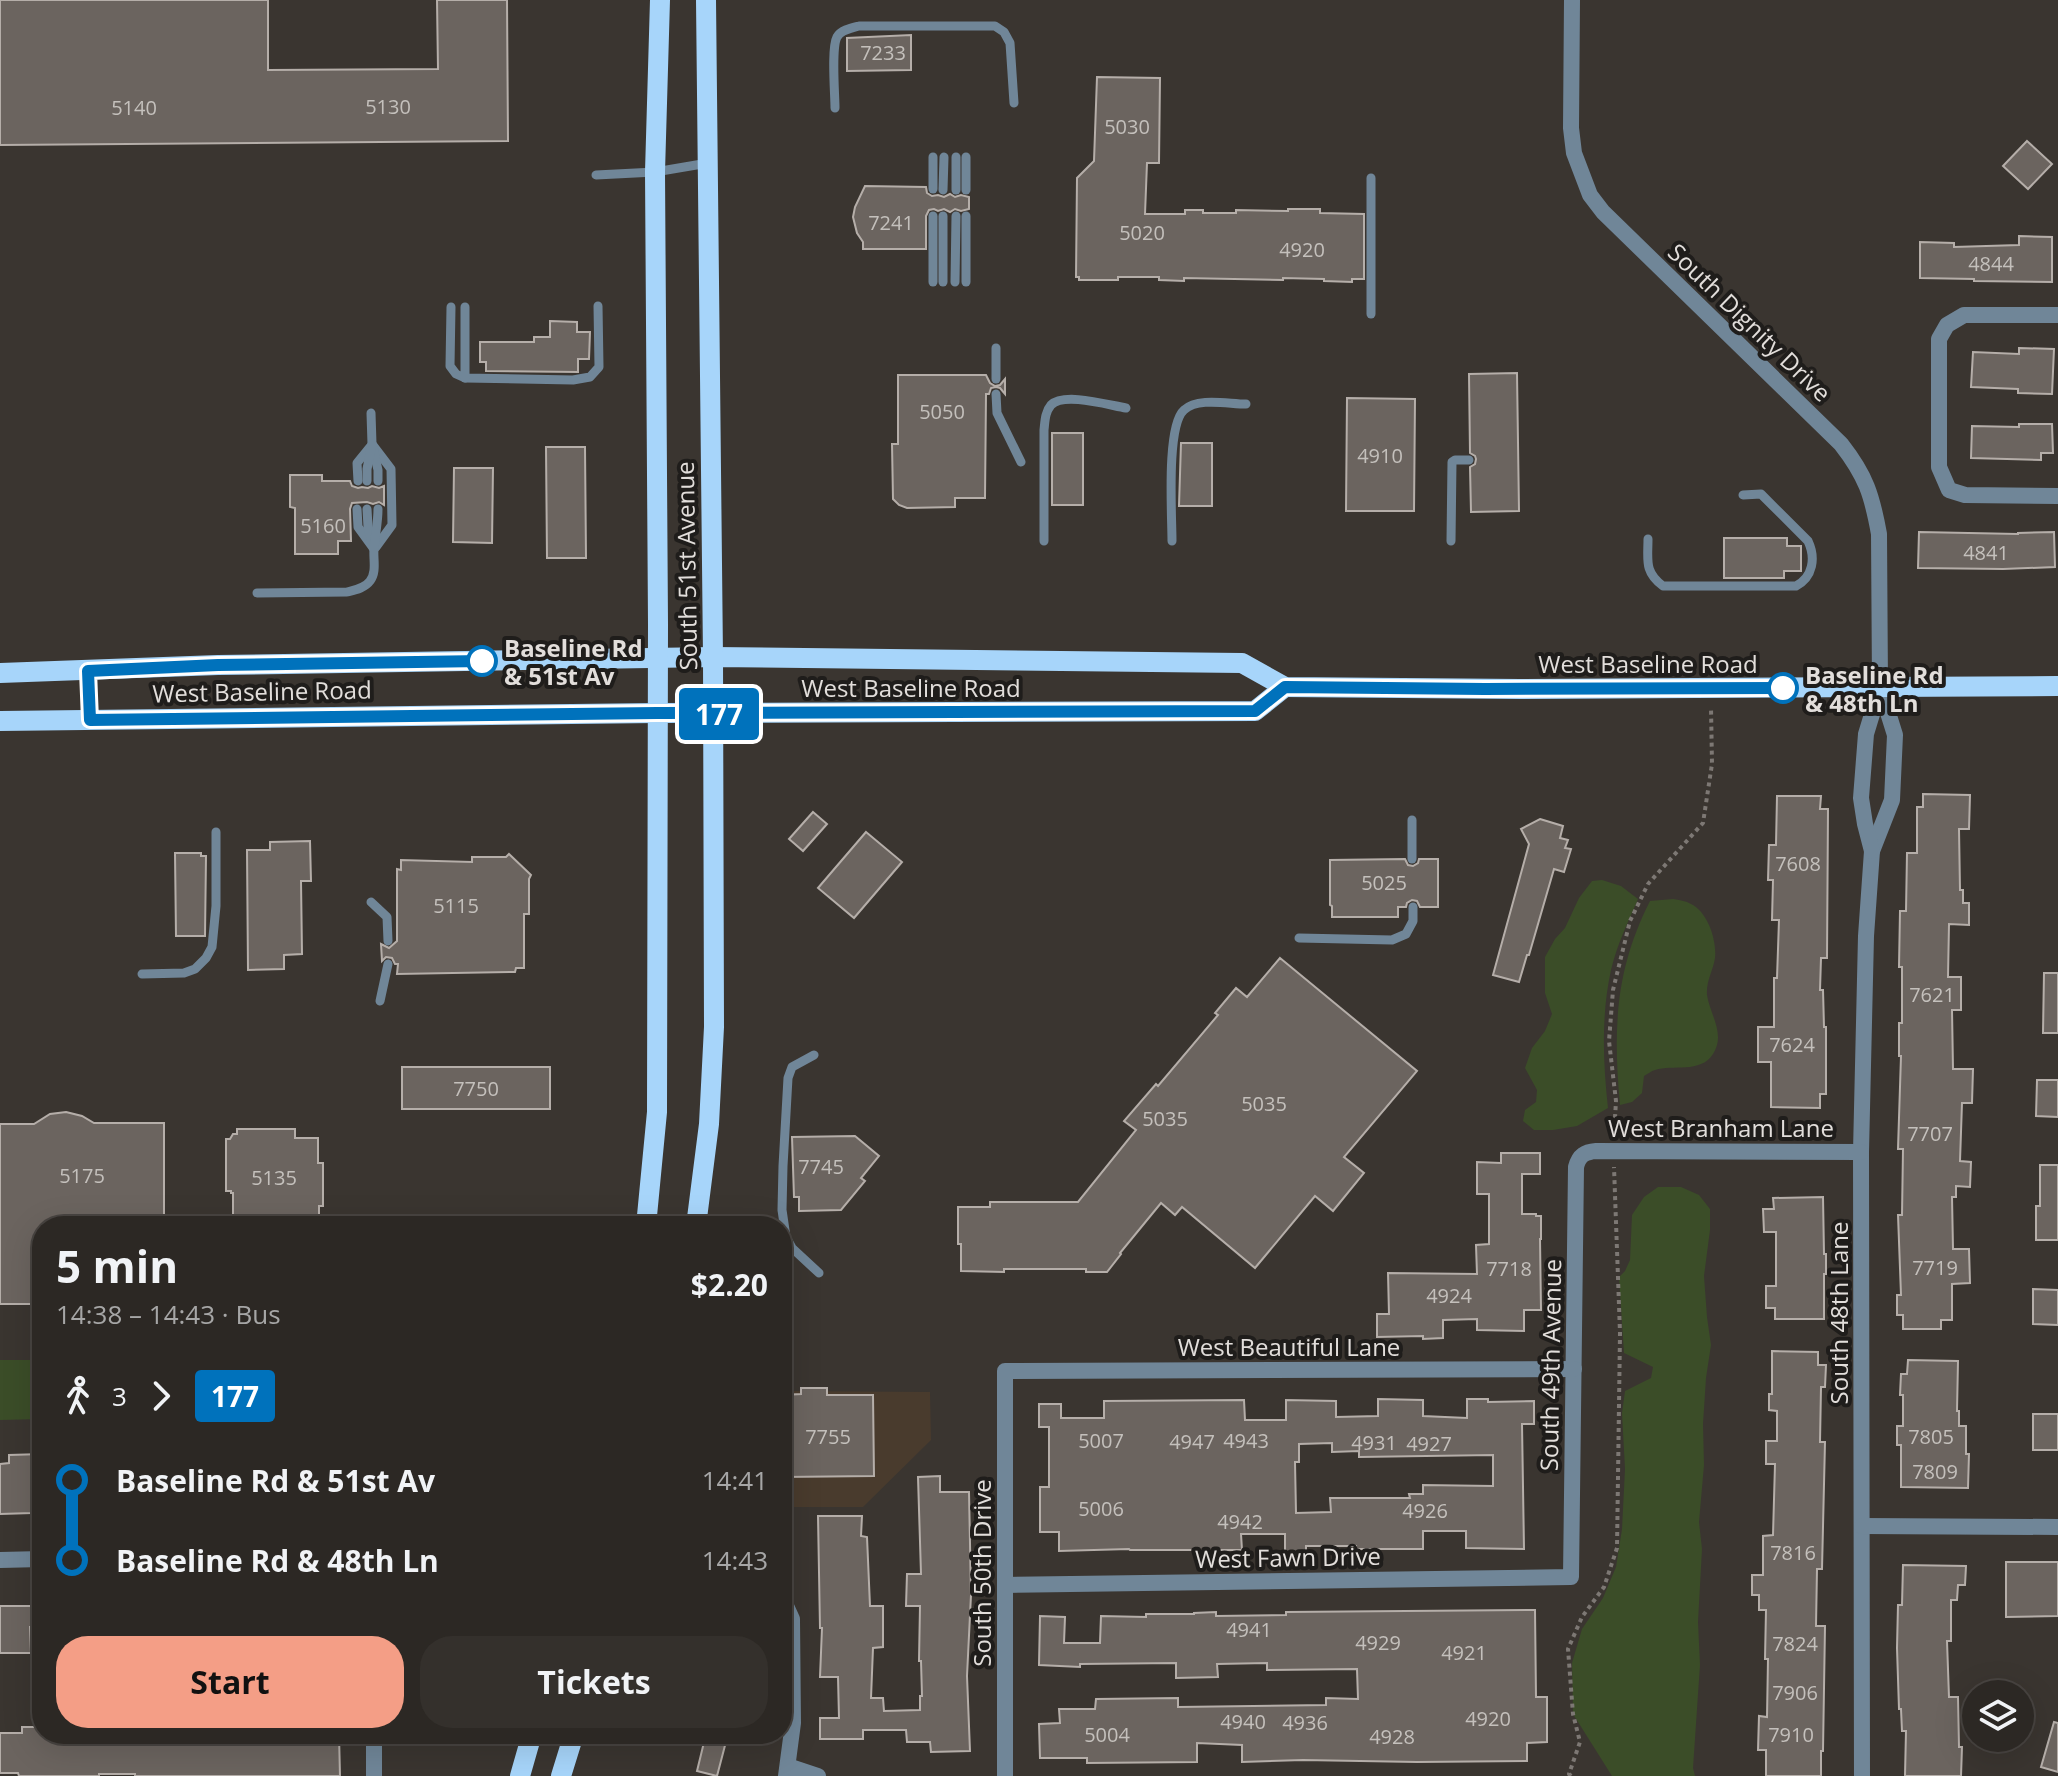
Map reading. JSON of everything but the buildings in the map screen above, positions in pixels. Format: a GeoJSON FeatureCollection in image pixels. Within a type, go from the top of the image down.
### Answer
{"type":"FeatureCollection","features":[{"type":"Feature","properties":{"kind":"main road","name":"South 51st Avenue"},"geometry":{"type":"LineString","coordinates":[[647,1216],[657,1112],[655,172],[660,0]]}},
{"type":"Feature","properties":{"kind":"main road","name":"South 51st Avenue"},"geometry":{"type":"LineString","coordinates":[[697,1216],[712,1077],[714,714],[706,0]]}},
{"type":"Feature","properties":{"kind":"main road","name":"West Baseline Road"},"geometry":{"type":"LineString","coordinates":[[0,673],[218,665],[713,657],[1242,663],[1285,687],[1711,689],[2058,686]]}},
{"type":"Feature","properties":{"kind":"main road","name":"West Baseline Road"},"geometry":{"type":"LineString","coordinates":[[0,721],[657,713],[1255,711],[1285,687]]}},
{"type":"Feature","properties":{"kind":"main road"},"geometry":{"type":"LineString","coordinates":[[520,1776],[529,1744]]}},
{"type":"Feature","properties":{"kind":"main road"},"geometry":{"type":"LineString","coordinates":[[561,1776],[571,1744]]}},
{"type":"Feature","properties":{"kind":"street","name":"South Dignity Drive"},"geometry":{"type":"LineString","coordinates":[[1572,0],[1571,128],[1574,153],[1590,195],[1603,212],[1841,444],[1859,466],[1869,489],[1879,534],[1880,687]]}},
{"type":"Feature","properties":{"kind":"street"},"geometry":{"type":"LineString","coordinates":[[2058,315],[1964,315],[1947,325],[1939,339],[1939,467],[1949,490],[1965,495],[2058,496]]}},
{"type":"Feature","properties":{"kind":"street","name":"South 48th Lane"},"geometry":{"type":"LineString","coordinates":[[1872,851],[1861,798],[1866,734],[1880,687]]}},
{"type":"Feature","properties":{"kind":"street","name":"South 48th Lane"},"geometry":{"type":"LineString","coordinates":[[1862,1776],[1861,1152],[1866,936],[1872,851],[1892,800],[1895,745],[1895,735],[1880,687]]}},
{"type":"Feature","properties":{"kind":"street","name":"West Branham Lane"},"geometry":{"type":"LineString","coordinates":[[1582,1154],[1596,1151],[1861,1152]]}},
{"type":"Feature","properties":{"kind":"street","name":"South 49th Avenue"},"geometry":{"type":"LineString","coordinates":[[1571,1577],[1576,1167],[1582,1154]]}},
{"type":"Feature","properties":{"kind":"street","name":"West Beautiful Lane"},"geometry":{"type":"LineString","coordinates":[[1005,1371],[1574,1369]]}},
{"type":"Feature","properties":{"kind":"street","name":"South 50th Drive"},"geometry":{"type":"LineString","coordinates":[[1005,1371],[1005,1776]]}},
{"type":"Feature","properties":{"kind":"street"},"geometry":{"type":"LineString","coordinates":[[1862,1526],[2058,1527]]}},
{"type":"Feature","properties":{"kind":"street"},"geometry":{"type":"LineString","coordinates":[[0,1560],[32,1559]]}},
{"type":"Feature","properties":{"kind":"street","name":"West Fawn Drive"},"geometry":{"type":"LineString","coordinates":[[1005,1585],[1571,1577]]}},
{"type":"Feature","properties":{"kind":"street"},"geometry":{"type":"LineString","coordinates":[[792,1619],[792,1731]]}},
{"type":"Feature","properties":{"kind":"street"},"geometry":{"type":"LineString","coordinates":[[374,1744],[374,1776]]}},
{"type":"Feature","properties":{"kind":"street"},"geometry":{"type":"LineString","coordinates":[[790,1744],[787,1771],[818,1776]]}},
{"type":"Feature","properties":{"kind":"lane"},"geometry":{"type":"LineString","coordinates":[[835,108],[834,47],[837,36],[859,26],[995,26],[1004,32],[1010,43],[1014,103]]}},
{"type":"Feature","properties":{"kind":"lane"},"geometry":{"type":"LineString","coordinates":[[938,157],[938,189]]}},
{"type":"Feature","properties":{"kind":"lane"},"geometry":{"type":"LineString","coordinates":[[961,157],[961,190]]}},
{"type":"Feature","properties":{"kind":"lane"},"geometry":{"type":"LineString","coordinates":[[596,175],[655,172],[708,163]]}},
{"type":"Feature","properties":{"kind":"lane"},"geometry":{"type":"LineString","coordinates":[[1371,178],[1371,314]]}},
{"type":"Feature","properties":{"kind":"lane"},"geometry":{"type":"LineString","coordinates":[[938,216],[938,282]]}},
{"type":"Feature","properties":{"kind":"lane"},"geometry":{"type":"LineString","coordinates":[[960,282],[961,216]]}},
{"type":"Feature","properties":{"kind":"lane"},"geometry":{"type":"LineString","coordinates":[[451,307],[450,366],[456,374],[465,378],[573,380],[590,377],[599,367],[598,306]]}},
{"type":"Feature","properties":{"kind":"lane"},"geometry":{"type":"LineString","coordinates":[[465,307],[465,378]]}},
{"type":"Feature","properties":{"kind":"lane"},"geometry":{"type":"LineString","coordinates":[[996,348],[996,379]]}},
{"type":"Feature","properties":{"kind":"lane"},"geometry":{"type":"LineString","coordinates":[[996,394],[997,413],[1021,462]]}},
{"type":"Feature","properties":{"kind":"lane"},"geometry":{"type":"LineString","coordinates":[[1044,541],[1046,414],[1053,403],[1066,398],[1126,408]]}},
{"type":"Feature","properties":{"kind":"lane"},"geometry":{"type":"LineString","coordinates":[[1172,541],[1172,443],[1183,410],[1199,403],[1246,404]]}},
{"type":"Feature","properties":{"kind":"lane"},"geometry":{"type":"LineString","coordinates":[[371,413],[378,481]]}},
{"type":"Feature","properties":{"kind":"lane"},"geometry":{"type":"LineString","coordinates":[[362,481],[372,444]]}},
{"type":"Feature","properties":{"kind":"lane"},"geometry":{"type":"LineString","coordinates":[[372,444],[391,469],[392,525],[374,549]]}},
{"type":"Feature","properties":{"kind":"lane"},"geometry":{"type":"LineString","coordinates":[[1451,541],[1452,462],[1469,460]]}},
{"type":"Feature","properties":{"kind":"lane"},"geometry":{"type":"LineString","coordinates":[[1648,539],[1649,570],[1663,586],[1796,586],[1804,582],[1811,570],[1808,541],[1761,494],[1743,495]]}},
{"type":"Feature","properties":{"kind":"lane"},"geometry":{"type":"LineString","coordinates":[[257,593],[347,592],[370,582],[374,573],[378,527],[368,509],[358,527],[374,549]]}},
{"type":"Feature","properties":{"kind":"lane"},"geometry":{"type":"LineString","coordinates":[[88,671],[90,720]]}},
{"type":"Feature","properties":{"kind":"lane"},"geometry":{"type":"LineString","coordinates":[[1412,820],[1412,859]]}},
{"type":"Feature","properties":{"kind":"lane"},"geometry":{"type":"LineString","coordinates":[[142,974],[184,973],[195,969],[212,947],[216,906],[216,832]]}},
{"type":"Feature","properties":{"kind":"lane"},"geometry":{"type":"LineString","coordinates":[[371,902],[387,917],[388,941]]}},
{"type":"Feature","properties":{"kind":"lane"},"geometry":{"type":"LineString","coordinates":[[1299,938],[1392,940],[1406,934],[1413,921],[1413,907]]}},
{"type":"Feature","properties":{"kind":"lane"},"geometry":{"type":"LineString","coordinates":[[380,1001],[388,964]]}},
{"type":"Feature","properties":{"kind":"lane"},"geometry":{"type":"LineString","coordinates":[[783,1216],[788,1078],[792,1067],[814,1055]]}},
{"type":"Feature","properties":{"kind":"lane"},"geometry":{"type":"LineString","coordinates":[[792,1248],[819,1273]]}},
{"type":"Feature","properties":{"kind":"path"},"geometry":{"type":"LineString","coordinates":[[1571,1776],[1569,1774],[1580,1742],[1573,1714],[1568,1649],[1582,1617],[1604,1587],[1617,1548],[1620,1333],[1614,1152],[1616,1101],[1609,1041],[1613,990],[1630,921],[1648,884],[1703,823],[1712,764],[1711,689]]}},
{"type":"Feature","properties":{"kind":"shaded area"},"geometry":{"type":"Polygon","coordinates":[[[792,1391],[930,1392],[931,1440],[863,1507],[792,1507],[792,1391]]]}},
{"type":"Feature","properties":{"kind":"green space"},"geometry":{"type":"Polygon","coordinates":[[[1602,880],[1621,886],[1638,899],[1616,952],[1608,987],[1604,1039],[1608,1108],[1577,1126],[1534,1130],[1523,1121],[1525,1110],[1536,1102],[1537,1090],[1525,1068],[1532,1048],[1545,1031],[1552,1014],[1545,993],[1545,957],[1565,928],[1579,898],[1592,881],[1602,880]]]}},
{"type":"Feature","properties":{"kind":"green space"},"geometry":{"type":"Polygon","coordinates":[[[1673,899],[1697,908],[1707,920],[1713,936],[1715,958],[1707,995],[1718,1032],[1717,1047],[1701,1064],[1662,1068],[1644,1076],[1642,1093],[1632,1102],[1620,1105],[1617,1025],[1623,976],[1638,926],[1650,901],[1673,899]]]}},
{"type":"Feature","properties":{"kind":"green space"},"geometry":{"type":"Polygon","coordinates":[[[1658,1187],[1681,1187],[1699,1195],[1710,1209],[1704,1276],[1711,1345],[1706,1378],[1699,1522],[1702,1549],[1695,1776],[1612,1776],[1573,1714],[1572,1663],[1582,1629],[1603,1598],[1616,1567],[1622,1529],[1625,1469],[1622,1413],[1625,1391],[1651,1378],[1653,1367],[1624,1353],[1619,1277],[1630,1260],[1632,1215],[1644,1197],[1658,1187]]]}},
{"type":"Feature","properties":{"kind":"green space"},"geometry":{"type":"Polygon","coordinates":[[[0,1360],[32,1360],[32,1419],[0,1420],[0,1360]]]}},
{"type":"Feature","properties":{"kind":"bus line","name":"177"},"geometry":{"type":"LineString","coordinates":[[482,661],[218,665],[88,671],[90,720],[657,713],[1255,711],[1285,687],[1783,688]]}},
{"type":"Feature","properties":{"kind":"place","name":"Baseline Rd & 51st Av"},"geometry":{"type":"Point","coordinates":[482,661]}},
{"type":"Feature","properties":{"kind":"place","name":"Baseline Rd & 48th Ln"},"geometry":{"type":"Point","coordinates":[1783,688]}}]}
